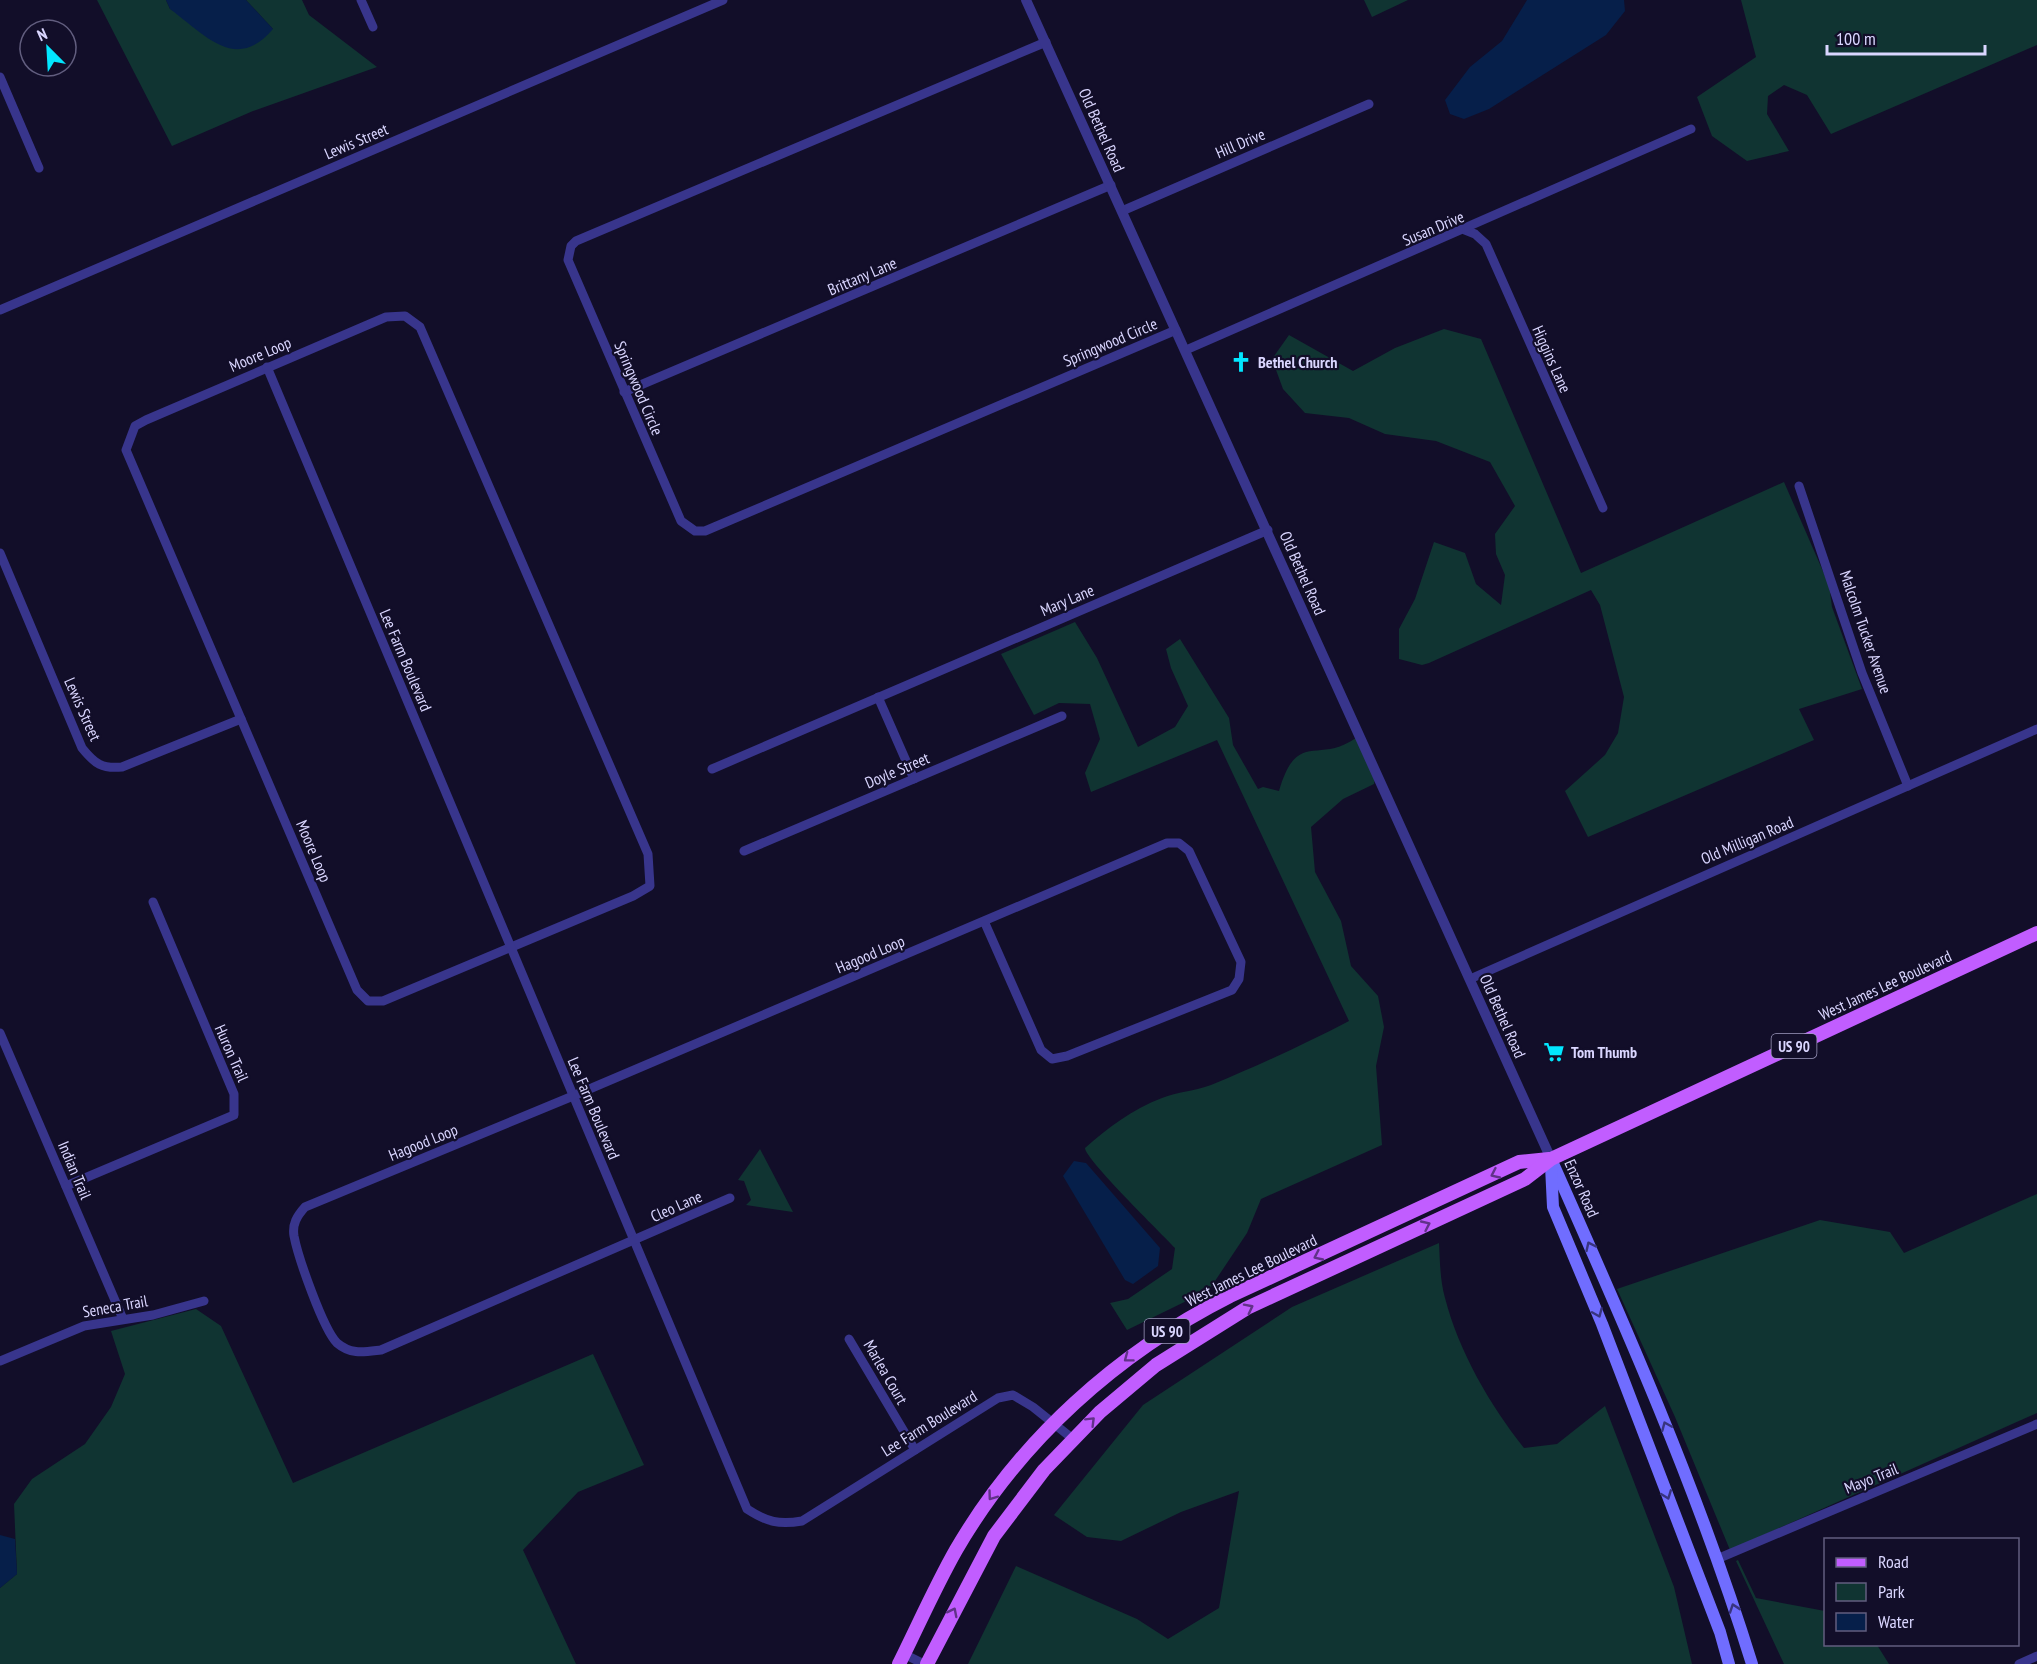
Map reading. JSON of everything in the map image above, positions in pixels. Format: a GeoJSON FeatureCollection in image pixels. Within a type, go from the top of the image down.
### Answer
{"type":"FeatureCollection","features":[{"type":"Feature","properties":{"kind":"main road","name":"West James Lee Boulevard"},"geometry":{"type":"LineString","coordinates":[[925,1664],[994,1536],[1044,1470],[1073,1439],[1156,1365],[1216,1325],[1348,1260],[1525,1179],[1551,1159],[2037,933]]}},
{"type":"Feature","properties":{"kind":"main road","name":"West James Lee Boulevard"},"geometry":{"type":"LineString","coordinates":[[901,1659],[968,1531],[1003,1480],[1074,1402],[1131,1355],[1198,1312],[1519,1162],[1551,1159]]}},
{"type":"Feature","properties":{"kind":"main road","name":"Enzor Road"},"geometry":{"type":"LineString","coordinates":[[1551,1159],[1603,1274],[1690,1484],[1752,1664]]}},
{"type":"Feature","properties":{"kind":"main road","name":"Enzor Road"},"geometry":{"type":"LineString","coordinates":[[1551,1159],[1553,1207],[1602,1324],[1720,1632],[1729,1664]]}},
{"type":"Feature","properties":{"kind":"street"},"geometry":{"type":"LineString","coordinates":[[361,0],[373,27]]}},
{"type":"Feature","properties":{"kind":"street","name":"Lewis Street"},"geometry":{"type":"LineString","coordinates":[[0,310],[723,0]]}},
{"type":"Feature","properties":{"kind":"street","name":"Old Bethel Road"},"geometry":{"type":"LineString","coordinates":[[1026,0],[1551,1159]]}},
{"type":"Feature","properties":{"kind":"street","name":"Springwood Circle"},"geometry":{"type":"LineString","coordinates":[[1046,42],[576,241],[571,246],[568,260],[681,521],[695,531],[705,531],[1176,330]]}},
{"type":"Feature","properties":{"kind":"street"},"geometry":{"type":"LineString","coordinates":[[0,77],[39,168]]}},
{"type":"Feature","properties":{"kind":"street","name":"Hill Drive"},"geometry":{"type":"LineString","coordinates":[[1122,211],[1369,104]]}},
{"type":"Feature","properties":{"kind":"street","name":"Susan Drive"},"geometry":{"type":"LineString","coordinates":[[1186,350],[1465,230],[1691,129]]}},
{"type":"Feature","properties":{"kind":"street","name":"Brittany Lane"},"geometry":{"type":"LineString","coordinates":[[624,392],[1111,185]]}},
{"type":"Feature","properties":{"kind":"street","name":"Higgins Lane"},"geometry":{"type":"LineString","coordinates":[[1465,230],[1475,234],[1486,244],[1603,508]]}},
{"type":"Feature","properties":{"kind":"street","name":"Moore Loop"},"geometry":{"type":"LineString","coordinates":[[405,316],[420,327],[648,854],[650,886],[633,896],[383,1001],[368,1001],[357,990],[126,450],[128,438],[135,426],[267,367],[386,317],[405,316]]}},
{"type":"Feature","properties":{"kind":"street","name":"Lee Farm Boulevard"},"geometry":{"type":"LineString","coordinates":[[267,367],[747,1509],[765,1521],[781,1525],[802,1521],[998,1398],[1013,1395],[1073,1439]]}},
{"type":"Feature","properties":{"kind":"street","name":"Malcolm Tucker Avenue"},"geometry":{"type":"LineString","coordinates":[[1799,486],[1862,673],[1908,786]]}},
{"type":"Feature","properties":{"kind":"street","name":"Mary Lane"},"geometry":{"type":"LineString","coordinates":[[712,769],[1268,531]]}},
{"type":"Feature","properties":{"kind":"street","name":"Lewis Street"},"geometry":{"type":"LineString","coordinates":[[0,553],[82,748],[94,762],[105,768],[122,767],[241,719]]}},
{"type":"Feature","properties":{"kind":"street"},"geometry":{"type":"LineString","coordinates":[[878,697],[914,779]]}},
{"type":"Feature","properties":{"kind":"street","name":"Doyle Street"},"geometry":{"type":"LineString","coordinates":[[744,851],[1062,716]]}},
{"type":"Feature","properties":{"kind":"street","name":"Old Milligan Road"},"geometry":{"type":"LineString","coordinates":[[1470,979],[2037,729]]}},
{"type":"Feature","properties":{"kind":"street","name":"Hagood Loop"},"geometry":{"type":"LineString","coordinates":[[634,1241],[381,1350],[355,1353],[337,1342],[323,1321],[294,1235],[295,1218],[304,1207],[573,1096],[1167,843],[1179,843],[1189,851],[1241,962],[1239,980],[1232,990],[1067,1056],[1052,1059],[1041,1050],[984,921]]}},
{"type":"Feature","properties":{"kind":"street","name":"Huron Trail"},"geometry":{"type":"LineString","coordinates":[[66,1186],[234,1115],[234,1094],[153,902]]}},
{"type":"Feature","properties":{"kind":"street","name":"Indian Trail"},"geometry":{"type":"LineString","coordinates":[[0,1033],[123,1319]]}},
{"type":"Feature","properties":{"kind":"street","name":"Cleo Lane"},"geometry":{"type":"LineString","coordinates":[[634,1241],[730,1198]]}},
{"type":"Feature","properties":{"kind":"street","name":"Seneca Trail"},"geometry":{"type":"LineString","coordinates":[[0,1361],[84,1326],[153,1315],[204,1301]]}},
{"type":"Feature","properties":{"kind":"street","name":"Marlea Court"},"geometry":{"type":"LineString","coordinates":[[849,1339],[915,1450]]}},
{"type":"Feature","properties":{"kind":"street","name":"Mayo Trail"},"geometry":{"type":"LineString","coordinates":[[1717,1560],[2037,1424]]}},
{"type":"Feature","properties":{"kind":"street"},"geometry":{"type":"LineString","coordinates":[[2019,1664],[2037,1656]]}},
{"type":"Feature","properties":{"kind":"street"},"geometry":{"type":"LineString","coordinates":[[901,1659],[925,1664]]}},
{"type":"Feature","properties":{"kind":"green space"},"geometry":{"type":"Polygon","coordinates":[[[97,0],[166,0],[170,9],[273,29],[246,0],[302,0],[309,15],[377,67],[253,111],[172,146],[97,0]]]}},
{"type":"Feature","properties":{"kind":"green space"},"geometry":{"type":"Polygon","coordinates":[[[1364,0],[1408,0],[1372,17],[1364,0]]]}},
{"type":"Feature","properties":{"kind":"green space"},"geometry":{"type":"Polygon","coordinates":[[[1741,0],[2037,0],[2037,45],[1831,134],[1807,95],[1784,85],[1768,96],[1767,114],[1789,151],[1747,161],[1712,136],[1697,97],[1756,57],[1741,0]]]}},
{"type":"Feature","properties":{"kind":"green space"},"geometry":{"type":"Polygon","coordinates":[[[1444,329],[1481,339],[1581,573],[1784,482],[1829,585],[1832,607],[1862,689],[1799,709],[1814,740],[1588,837],[1565,791],[1605,755],[1618,733],[1624,697],[1600,605],[1591,590],[1429,663],[1422,665],[1399,659],[1399,629],[1415,599],[1434,542],[1465,553],[1476,584],[1501,605],[1505,575],[1496,554],[1495,534],[1515,506],[1490,462],[1436,441],[1385,434],[1349,418],[1305,413],[1283,389],[1272,359],[1289,335],[1353,371],[1395,348],[1444,329]]]}},
{"type":"Feature","properties":{"kind":"green space"},"geometry":{"type":"Polygon","coordinates":[[[1075,622],[1097,658],[1138,747],[1175,727],[1188,706],[1171,668],[1166,649],[1180,639],[1229,718],[1233,745],[1258,789],[1263,787],[1279,791],[1293,760],[1301,754],[1330,749],[1356,738],[1375,779],[1374,784],[1343,799],[1311,827],[1315,872],[1341,921],[1351,966],[1378,996],[1384,1027],[1376,1066],[1382,1145],[1261,1199],[1247,1233],[1209,1290],[1127,1330],[1110,1303],[1128,1299],[1172,1269],[1175,1248],[1110,1181],[1088,1155],[1085,1148],[1121,1120],[1151,1102],[1211,1085],[1281,1055],[1349,1021],[1217,740],[1091,792],[1085,773],[1100,739],[1090,704],[1059,703],[1034,715],[1001,654],[1075,622]]]}},
{"type":"Feature","properties":{"kind":"green space"},"geometry":{"type":"Polygon","coordinates":[[[760,1149],[793,1212],[746,1205],[751,1200],[744,1181],[738,1180],[760,1149]]]}},
{"type":"Feature","properties":{"kind":"green space"},"geometry":{"type":"Polygon","coordinates":[[[2037,1194],[2037,1413],[1730,1550],[1675,1417],[1617,1289],[1820,1220],[1890,1232],[1904,1253],[2037,1194]]]}},
{"type":"Feature","properties":{"kind":"green space"},"geometry":{"type":"Polygon","coordinates":[[[1439,1243],[1443,1291],[1458,1338],[1488,1396],[1524,1448],[1557,1444],[1605,1406],[1674,1587],[1692,1664],[968,1664],[1016,1566],[1137,1619],[1168,1639],[1219,1608],[1239,1491],[1181,1512],[1121,1541],[1087,1537],[1054,1515],[1143,1405],[1292,1307],[1439,1243]]]}},
{"type":"Feature","properties":{"kind":"green space"},"geometry":{"type":"Polygon","coordinates":[[[196,1309],[221,1326],[293,1483],[593,1354],[644,1465],[578,1492],[523,1550],[576,1664],[0,1664],[0,1588],[17,1574],[14,1504],[32,1479],[85,1444],[111,1407],[125,1374],[111,1331],[196,1309]]]}},
{"type":"Feature","properties":{"kind":"green space"},"geometry":{"type":"Polygon","coordinates":[[[1738,1560],[1756,1598],[1824,1611],[1824,1646],[1878,1646],[1889,1664],[1784,1664],[1736,1561],[1738,1560]]]}},
{"type":"Feature","properties":{"kind":"water"},"geometry":{"type":"Polygon","coordinates":[[[166,0],[246,0],[273,29],[259,42],[246,48],[233,49],[208,38],[170,9],[166,0]]]}},
{"type":"Feature","properties":{"kind":"water"},"geometry":{"type":"Polygon","coordinates":[[[1527,0],[1624,0],[1625,11],[1606,35],[1489,109],[1464,119],[1450,114],[1445,100],[1470,67],[1502,41],[1527,0]]]}},
{"type":"Feature","properties":{"kind":"water"},"geometry":{"type":"Polygon","coordinates":[[[1074,1161],[1086,1163],[1160,1248],[1158,1266],[1133,1284],[1125,1280],[1063,1176],[1074,1161]]]}},
{"type":"Feature","properties":{"kind":"water"},"geometry":{"type":"Polygon","coordinates":[[[0,1535],[15,1539],[17,1574],[0,1588],[0,1535]]]}},
{"type":"Feature","properties":{"kind":"place","name":"Bethel Church"},"geometry":{"type":"Point","coordinates":[1241,362]}},
{"type":"Feature","properties":{"kind":"place","name":"Tom Thumb"},"geometry":{"type":"Point","coordinates":[1554,1052]}}]}
